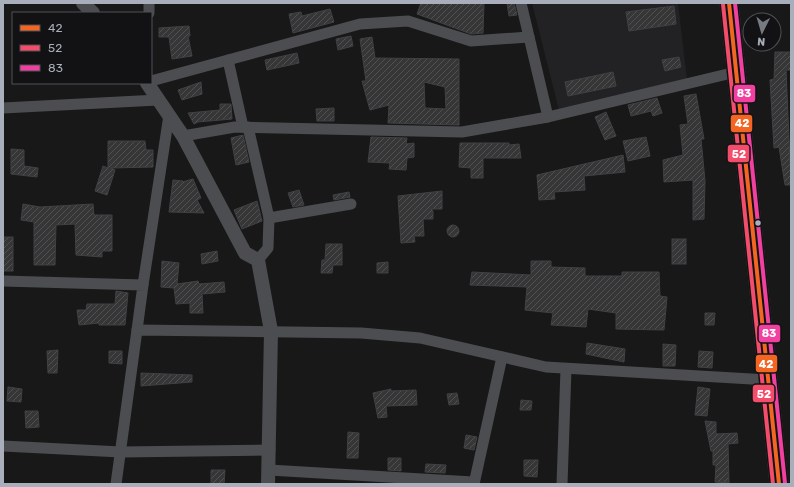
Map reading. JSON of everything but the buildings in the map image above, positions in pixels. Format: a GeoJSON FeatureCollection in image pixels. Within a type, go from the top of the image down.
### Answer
{"type":"FeatureCollection","features":[{"type":"Feature","properties":{"kind":"highway"},"geometry":{"type":"LineString","coordinates":[[729,3],[779,484]]}},
{"type":"Feature","properties":{"kind":"street"},"geometry":{"type":"LineString","coordinates":[[83,3],[92,12]]}},
{"type":"Feature","properties":{"kind":"street"},"geometry":{"type":"LineString","coordinates":[[521,3],[548,117]]}},
{"type":"Feature","properties":{"kind":"street"},"geometry":{"type":"LineString","coordinates":[[152,81],[360,24],[408,21],[471,41],[529,37]]}},
{"type":"Feature","properties":{"kind":"street"},"geometry":{"type":"LineString","coordinates":[[228,60],[269,218],[268,248],[258,260]]}},
{"type":"Feature","properties":{"kind":"street"},"geometry":{"type":"LineString","coordinates":[[183,136],[245,127],[462,132],[548,117],[736,72]]}},
{"type":"Feature","properties":{"kind":"street"},"geometry":{"type":"LineString","coordinates":[[148,84],[183,136],[235,238],[245,253],[258,260]]}},
{"type":"Feature","properties":{"kind":"street"},"geometry":{"type":"LineString","coordinates":[[3,108],[158,100]]}},
{"type":"Feature","properties":{"kind":"street"},"geometry":{"type":"LineString","coordinates":[[116,484],[169,116]]}},
{"type":"Feature","properties":{"kind":"street"},"geometry":{"type":"LineString","coordinates":[[269,218],[351,204]]}},
{"type":"Feature","properties":{"kind":"street"},"geometry":{"type":"LineString","coordinates":[[258,260],[271,331],[270,450],[268,484]]}},
{"type":"Feature","properties":{"kind":"street"},"geometry":{"type":"LineString","coordinates":[[3,281],[144,285]]}},
{"type":"Feature","properties":{"kind":"street"},"geometry":{"type":"LineString","coordinates":[[138,330],[361,333],[420,338],[546,367],[768,380]]}},
{"type":"Feature","properties":{"kind":"street"},"geometry":{"type":"LineString","coordinates":[[269,470],[396,481],[474,483],[502,357]]}},
{"type":"Feature","properties":{"kind":"street"},"geometry":{"type":"LineString","coordinates":[[562,484],[566,369]]}},
{"type":"Feature","properties":{"kind":"street"},"geometry":{"type":"LineString","coordinates":[[3,446],[121,452],[270,450]]}},
{"type":"Feature","properties":{"kind":"shaded area"},"geometry":{"type":"Polygon","coordinates":[[[532,3],[678,3],[687,80],[559,110],[532,3]]]}},
{"type":"Feature","properties":{"kind":"transit line","name":"42"},"geometry":{"type":"LineString","coordinates":[[729,3],[779,484]]}},
{"type":"Feature","properties":{"kind":"transit line","name":"83"},"geometry":{"type":"LineString","coordinates":[[735,3],[785,483]]}},
{"type":"Feature","properties":{"kind":"transit line","name":"52"},"geometry":{"type":"LineString","coordinates":[[723,4],[773,484]]}}]}
